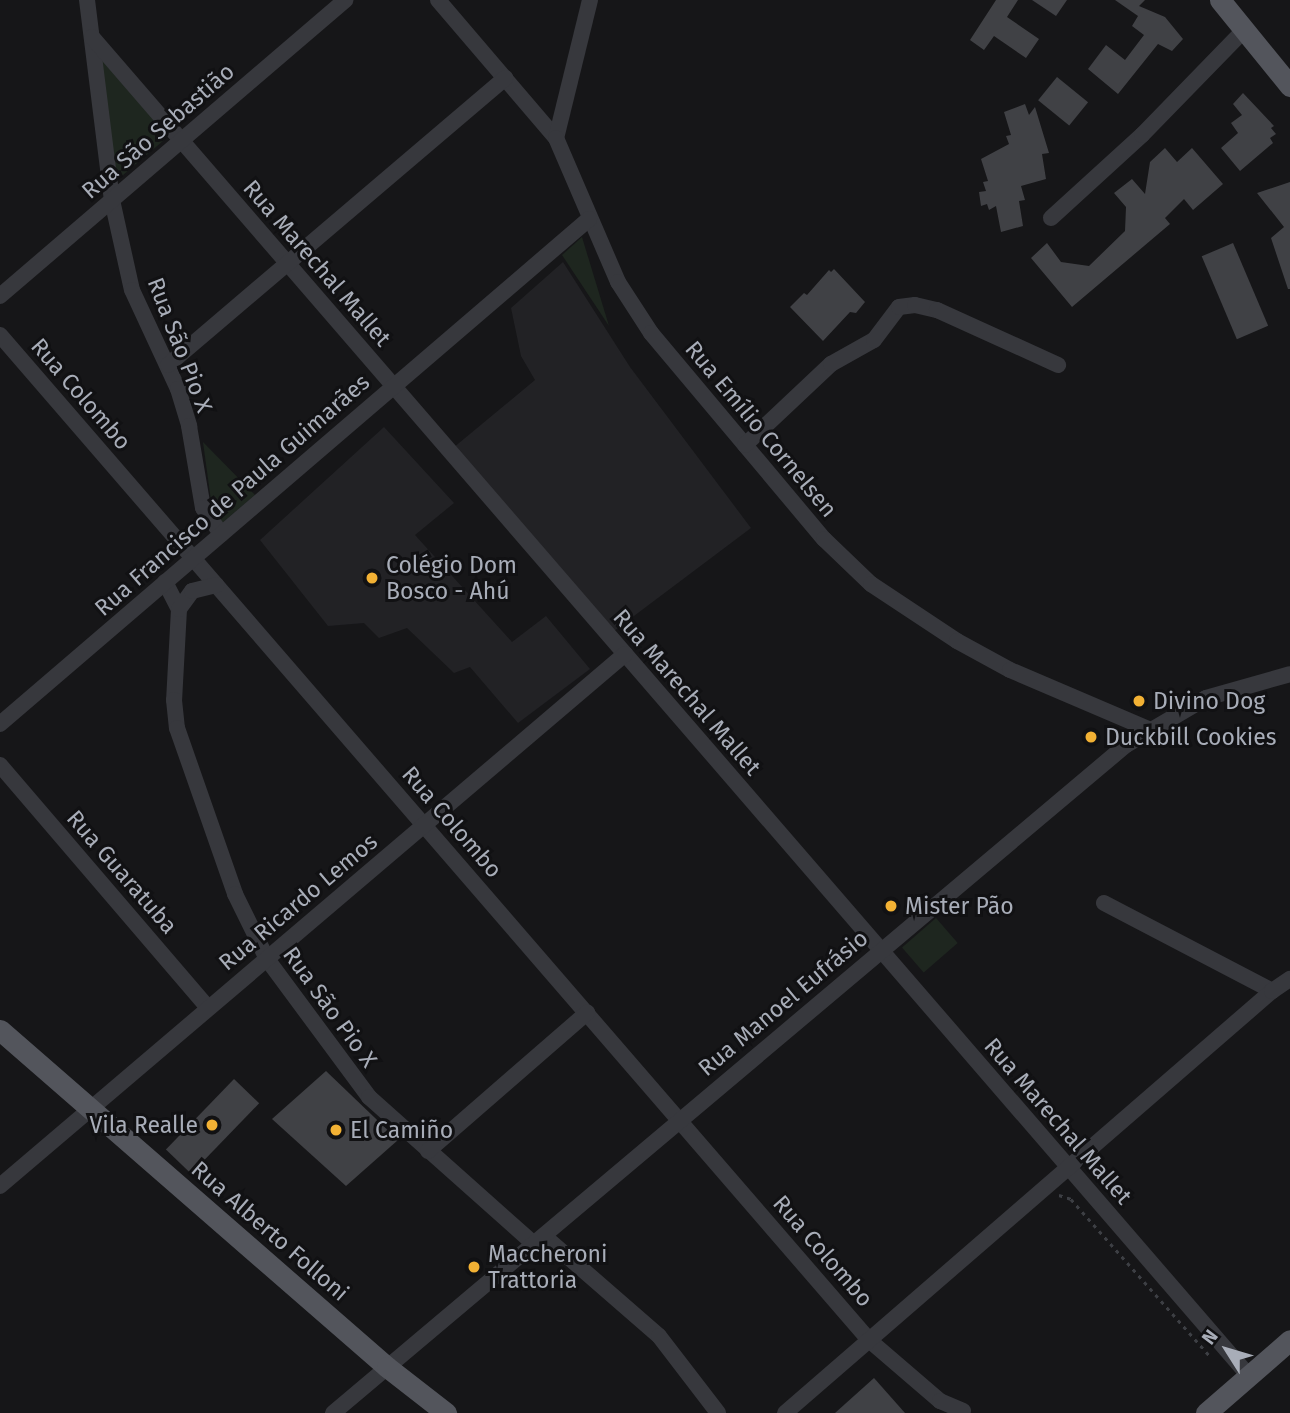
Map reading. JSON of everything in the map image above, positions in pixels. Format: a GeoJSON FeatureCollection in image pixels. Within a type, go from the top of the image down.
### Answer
{"type":"FeatureCollection","features":[{"type":"Feature","properties":{"kind":"main road"},"geometry":{"type":"LineString","coordinates":[[1220,0],[1290,86]]}},
{"type":"Feature","properties":{"kind":"main road","name":"Rua Alberto Folloni"},"geometry":{"type":"LineString","coordinates":[[0,1030],[387,1367],[446,1413]]}},
{"type":"Feature","properties":{"kind":"main road"},"geometry":{"type":"LineString","coordinates":[[1206,1413],[1290,1340]]}},
{"type":"Feature","properties":{"kind":"street","name":"Rua São Sebastião"},"geometry":{"type":"LineString","coordinates":[[0,296],[345,0]]}},
{"type":"Feature","properties":{"kind":"street","name":"Rua Emílio Cornelsen"},"geometry":{"type":"LineString","coordinates":[[438,0],[556,138],[589,219],[631,306],[846,562],[898,604],[1010,670],[1148,729]]}},
{"type":"Feature","properties":{"kind":"street"},"geometry":{"type":"LineString","coordinates":[[556,138],[590,0]]}},
{"type":"Feature","properties":{"kind":"street","name":"Rua São Pio X"},"geometry":{"type":"LineString","coordinates":[[89,1],[112,200],[132,290],[168,365],[189,426],[203,508],[221,534]]}},
{"type":"Feature","properties":{"kind":"street"},"geometry":{"type":"LineString","coordinates":[[1051,219],[1142,135],[1244,30]]}},
{"type":"Feature","properties":{"kind":"street","name":"Rua Marechal Mallet"},"geometry":{"type":"LineString","coordinates":[[92,37],[1249,1376]]}},
{"type":"Feature","properties":{"kind":"street"},"geometry":{"type":"LineString","coordinates":[[168,365],[505,78]]}},
{"type":"Feature","properties":{"kind":"street","name":"Rua Francisco de Paula Guimarães"},"geometry":{"type":"LineString","coordinates":[[0,724],[589,219]]}},
{"type":"Feature","properties":{"kind":"street"},"geometry":{"type":"LineString","coordinates":[[745,445],[831,364],[874,340],[899,307],[915,305],[937,310],[1058,365]]}},
{"type":"Feature","properties":{"kind":"street","name":"Rua Colombo"},"geometry":{"type":"LineString","coordinates":[[0,335],[869,1340],[940,1401],[963,1411]]}},
{"type":"Feature","properties":{"kind":"street","name":"Rua São Pio X"},"geometry":{"type":"LineString","coordinates":[[165,582],[178,609],[174,700],[177,728],[235,894],[267,959],[360,1087],[428,1151],[659,1336],[718,1413]]}},
{"type":"Feature","properties":{"kind":"street"},"geometry":{"type":"LineString","coordinates":[[178,609],[192,592],[216,585]]}},
{"type":"Feature","properties":{"kind":"street","name":"Rua Ricardo Lemos"},"geometry":{"type":"LineString","coordinates":[[0,1186],[625,654]]}},
{"type":"Feature","properties":{"kind":"street","name":"Rua Manoel Eufrásio"},"geometry":{"type":"LineString","coordinates":[[333,1413],[1107,759],[1148,729],[1206,698],[1290,674]]}},
{"type":"Feature","properties":{"kind":"street","name":"Rua Guaratuba"},"geometry":{"type":"LineString","coordinates":[[0,765],[208,1008]]}},
{"type":"Feature","properties":{"kind":"street"},"geometry":{"type":"LineString","coordinates":[[1104,903],[1272,991]]}},
{"type":"Feature","properties":{"kind":"street"},"geometry":{"type":"LineString","coordinates":[[785,1413],[1272,991],[1290,979]]}},
{"type":"Feature","properties":{"kind":"street"},"geometry":{"type":"LineString","coordinates":[[428,1151],[587,1013]]}},
{"type":"Feature","properties":{"kind":"path"},"geometry":{"type":"LineString","coordinates":[[1041,1191],[1049,1201],[1060,1194],[1071,1199],[1216,1362]]}},
{"type":"Feature","properties":{"kind":"shaded area"},"geometry":{"type":"Polygon","coordinates":[[[101,56],[170,135],[116,181],[101,56]]]}},
{"type":"Feature","properties":{"kind":"shaded area"},"geometry":{"type":"Polygon","coordinates":[[[582,237],[609,326],[562,255],[582,237]]]}},
{"type":"Feature","properties":{"kind":"shaded area"},"geometry":{"type":"Polygon","coordinates":[[[563,262],[630,367],[751,528],[610,634],[453,448],[535,380],[521,356],[511,308],[563,262]]]}},
{"type":"Feature","properties":{"kind":"shaded area","name":"Colégio Dom Bosco - Ahú"},"geometry":{"type":"Polygon","coordinates":[[[384,427],[454,503],[415,535],[512,642],[546,616],[590,669],[518,723],[470,667],[454,673],[407,628],[379,638],[364,623],[328,626],[260,540],[384,427]]]}},
{"type":"Feature","properties":{"kind":"shaded area"},"geometry":{"type":"Polygon","coordinates":[[[203,442],[255,495],[221,524],[212,508],[203,442]]]}},
{"type":"Feature","properties":{"kind":"shaded area"},"geometry":{"type":"Polygon","coordinates":[[[936,918],[958,943],[924,972],[902,948],[936,918]]]}},
{"type":"Feature","properties":{"kind":"building"},"geometry":{"type":"Polygon","coordinates":[[[996,0],[1018,0],[1007,17],[1039,39],[1026,58],[994,36],[984,50],[970,40],[996,0]]]}},
{"type":"Feature","properties":{"kind":"building"},"geometry":{"type":"Polygon","coordinates":[[[1032,0],[1067,0],[1056,16],[1032,0]]]}},
{"type":"Feature","properties":{"kind":"building"},"geometry":{"type":"Polygon","coordinates":[[[1115,0],[1145,0],[1139,6],[1165,17],[1183,39],[1172,51],[1158,44],[1118,94],[1088,69],[1106,45],[1125,60],[1144,35],[1132,26],[1138,16],[1115,0]]]}},
{"type":"Feature","properties":{"kind":"building"},"geometry":{"type":"Polygon","coordinates":[[[1057,77],[1088,102],[1069,125],[1038,100],[1057,77]]]}},
{"type":"Feature","properties":{"kind":"building"},"geometry":{"type":"Polygon","coordinates":[[[1243,93],[1274,126],[1271,128],[1276,134],[1270,138],[1273,143],[1240,171],[1221,148],[1238,133],[1231,123],[1242,115],[1233,104],[1243,93]]]}},
{"type":"Feature","properties":{"kind":"building"},"geometry":{"type":"Polygon","coordinates":[[[1025,104],[1029,115],[1035,107],[1049,153],[1042,154],[1046,179],[1021,186],[1025,200],[1019,201],[1023,226],[1001,232],[996,206],[989,210],[987,204],[981,206],[979,192],[986,191],[983,182],[988,181],[981,159],[1009,144],[1006,136],[1011,135],[1004,112],[1025,104]]]}},
{"type":"Feature","properties":{"kind":"building"},"geometry":{"type":"Polygon","coordinates":[[[1165,148],[1177,162],[1192,148],[1223,184],[1193,210],[1184,199],[1165,218],[1170,224],[1072,307],[1031,258],[1047,243],[1061,262],[1089,266],[1125,231],[1126,207],[1114,193],[1132,179],[1145,194],[1150,162],[1165,148]]]}},
{"type":"Feature","properties":{"kind":"building"},"geometry":{"type":"Polygon","coordinates":[[[1290,182],[1288,289],[1271,238],[1284,227],[1257,193],[1290,182]]]}},
{"type":"Feature","properties":{"kind":"building"},"geometry":{"type":"Polygon","coordinates":[[[1233,243],[1268,326],[1237,339],[1202,256],[1233,243]]]}},
{"type":"Feature","properties":{"kind":"building"},"geometry":{"type":"Polygon","coordinates":[[[834,269],[865,302],[856,313],[850,312],[823,341],[790,307],[804,293],[807,295],[829,270],[831,272],[834,269]]]}},
{"type":"Feature","properties":{"kind":"building","name":"El Camiño"},"geometry":{"type":"Polygon","coordinates":[[[326,1071],[398,1140],[346,1186],[272,1119],[326,1071]]]}},
{"type":"Feature","properties":{"kind":"building","name":"Vila Realle"},"geometry":{"type":"Polygon","coordinates":[[[234,1079],[259,1103],[191,1174],[166,1149],[234,1079]]]}},
{"type":"Feature","properties":{"kind":"building"},"geometry":{"type":"Polygon","coordinates":[[[874,1378],[905,1413],[835,1413],[874,1378]]]}},
{"type":"Feature","properties":{"kind":"place","name":"Colégio Dom Bosco - Ahú"},"geometry":{"type":"Point","coordinates":[372,578]}},
{"type":"Feature","properties":{"kind":"place","name":"Divino Dog"},"geometry":{"type":"Point","coordinates":[1139,701]}},
{"type":"Feature","properties":{"kind":"place","name":"Duckbill Cookies"},"geometry":{"type":"Point","coordinates":[1091,737]}},
{"type":"Feature","properties":{"kind":"place","name":"Mister Pão"},"geometry":{"type":"Point","coordinates":[891,906]}},
{"type":"Feature","properties":{"kind":"place","name":"Vila Realle"},"geometry":{"type":"Point","coordinates":[212,1125]}},
{"type":"Feature","properties":{"kind":"place","name":"El Camiño"},"geometry":{"type":"Point","coordinates":[336,1130]}},
{"type":"Feature","properties":{"kind":"place","name":"Maccheroni Trattoria"},"geometry":{"type":"Point","coordinates":[474,1267]}}]}
